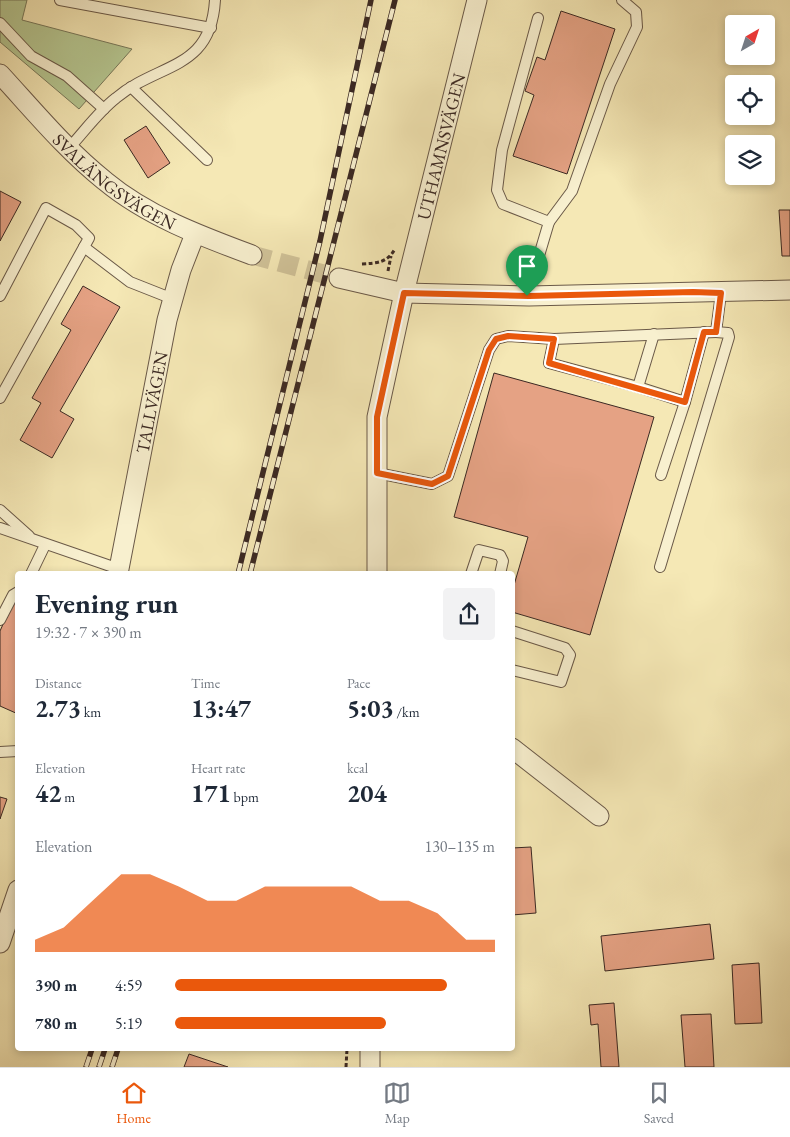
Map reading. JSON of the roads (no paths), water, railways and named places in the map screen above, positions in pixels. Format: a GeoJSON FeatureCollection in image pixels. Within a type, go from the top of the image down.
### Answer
{"type":"FeatureCollection","features":[{"type":"Feature","properties":{"kind":"street","name":"UTHAMNSVÄGEN"},"geometry":{"type":"LineString","coordinates":[[377,571],[377,417],[404,293],[477,0]]}},
{"type":"Feature","properties":{"kind":"street","name":"SVALÄNGSVÄGEN"},"geometry":{"type":"LineString","coordinates":[[0,74],[69,148],[106,182],[146,208],[195,234],[252,255]]}},
{"type":"Feature","properties":{"kind":"street","name":"TALLVÄGEN"},"geometry":{"type":"LineString","coordinates":[[118,571],[167,320],[195,234]]}},
{"type":"Feature","properties":{"kind":"street"},"geometry":{"type":"LineString","coordinates":[[339,278],[404,293],[527,296],[790,290]]}},
{"type":"Feature","properties":{"kind":"street"},"geometry":{"type":"LineString","coordinates":[[515,750],[598,816]]}},
{"type":"Feature","properties":{"kind":"street"},"geometry":{"type":"LineString","coordinates":[[0,943],[15,899]]}},
{"type":"Feature","properties":{"kind":"street"},"geometry":{"type":"LineString","coordinates":[[370,1051],[370,1067]]}},
{"type":"Feature","properties":{"kind":"lane"},"geometry":{"type":"LineString","coordinates":[[60,0],[212,28]]}},
{"type":"Feature","properties":{"kind":"lane"},"geometry":{"type":"LineString","coordinates":[[69,148],[104,108],[131,87],[190,56],[206,39],[212,28],[215,0]]}},
{"type":"Feature","properties":{"kind":"lane"},"geometry":{"type":"LineString","coordinates":[[527,296],[549,222],[572,191],[610,84],[637,27],[636,12],[622,0]]}},
{"type":"Feature","properties":{"kind":"lane"},"geometry":{"type":"LineString","coordinates":[[538,18],[502,150],[497,190],[503,204],[549,222]]}},
{"type":"Feature","properties":{"kind":"lane"},"geometry":{"type":"LineString","coordinates":[[0,24],[31,56],[67,76],[104,108]]}},
{"type":"Feature","properties":{"kind":"lane"},"geometry":{"type":"LineString","coordinates":[[131,87],[207,160]]}},
{"type":"Feature","properties":{"kind":"lane"},"geometry":{"type":"LineString","coordinates":[[0,296],[46,208],[76,225],[89,238],[0,398]]}},
{"type":"Feature","properties":{"kind":"lane"},"geometry":{"type":"LineString","coordinates":[[84,247],[130,282],[173,299]]}},
{"type":"Feature","properties":{"kind":"lane"},"geometry":{"type":"LineString","coordinates":[[716,332],[721,293]]}},
{"type":"Feature","properties":{"kind":"lane"},"geometry":{"type":"LineString","coordinates":[[661,475],[685,402],[704,332]]}},
{"type":"Feature","properties":{"kind":"lane"},"geometry":{"type":"LineString","coordinates":[[377,473],[432,484],[448,476],[489,350],[496,339],[508,336],[554,339],[704,332],[728,333],[729,337],[660,567]]}},
{"type":"Feature","properties":{"kind":"lane"},"geometry":{"type":"LineString","coordinates":[[638,387],[654,334]]}},
{"type":"Feature","properties":{"kind":"lane"},"geometry":{"type":"LineString","coordinates":[[554,339],[549,363],[685,402]]}},
{"type":"Feature","properties":{"kind":"lane"},"geometry":{"type":"LineString","coordinates":[[0,510],[34,542]]}},
{"type":"Feature","properties":{"kind":"lane"},"geometry":{"type":"LineString","coordinates":[[0,528],[115,571]]}},
{"type":"Feature","properties":{"kind":"lane"},"geometry":{"type":"LineString","coordinates":[[32,571],[45,545]]}},
{"type":"Feature","properties":{"kind":"lane"},"geometry":{"type":"LineString","coordinates":[[472,571],[479,550],[500,555],[503,561],[501,571]]}},
{"type":"Feature","properties":{"kind":"lane"},"geometry":{"type":"LineString","coordinates":[[0,620],[12,595],[15,594]]}},
{"type":"Feature","properties":{"kind":"lane"},"geometry":{"type":"LineString","coordinates":[[515,632],[565,648],[570,655],[561,682],[515,671]]}},
{"type":"Feature","properties":{"kind":"lane"},"geometry":{"type":"LineString","coordinates":[[0,752],[15,751]]}},
{"type":"Feature","properties":{"kind":"tunnel"},"geometry":{"type":"LineString","coordinates":[[252,255],[339,278]]}},
{"type":"Feature","properties":{"kind":"railway"},"geometry":{"type":"LineString","coordinates":[[239,571],[320,241],[371,0]]}},
{"type":"Feature","properties":{"kind":"railway"},"geometry":{"type":"LineString","coordinates":[[251,571],[395,0]]}},
{"type":"Feature","properties":{"kind":"railway"},"geometry":{"type":"LineString","coordinates":[[86,1067],[91,1051]]}},
{"type":"Feature","properties":{"kind":"railway"},"geometry":{"type":"LineString","coordinates":[[99,1067],[104,1051]]}},
{"type":"Feature","properties":{"kind":"railway"},"geometry":{"type":"LineString","coordinates":[[112,1067],[117,1051]]}}]}
